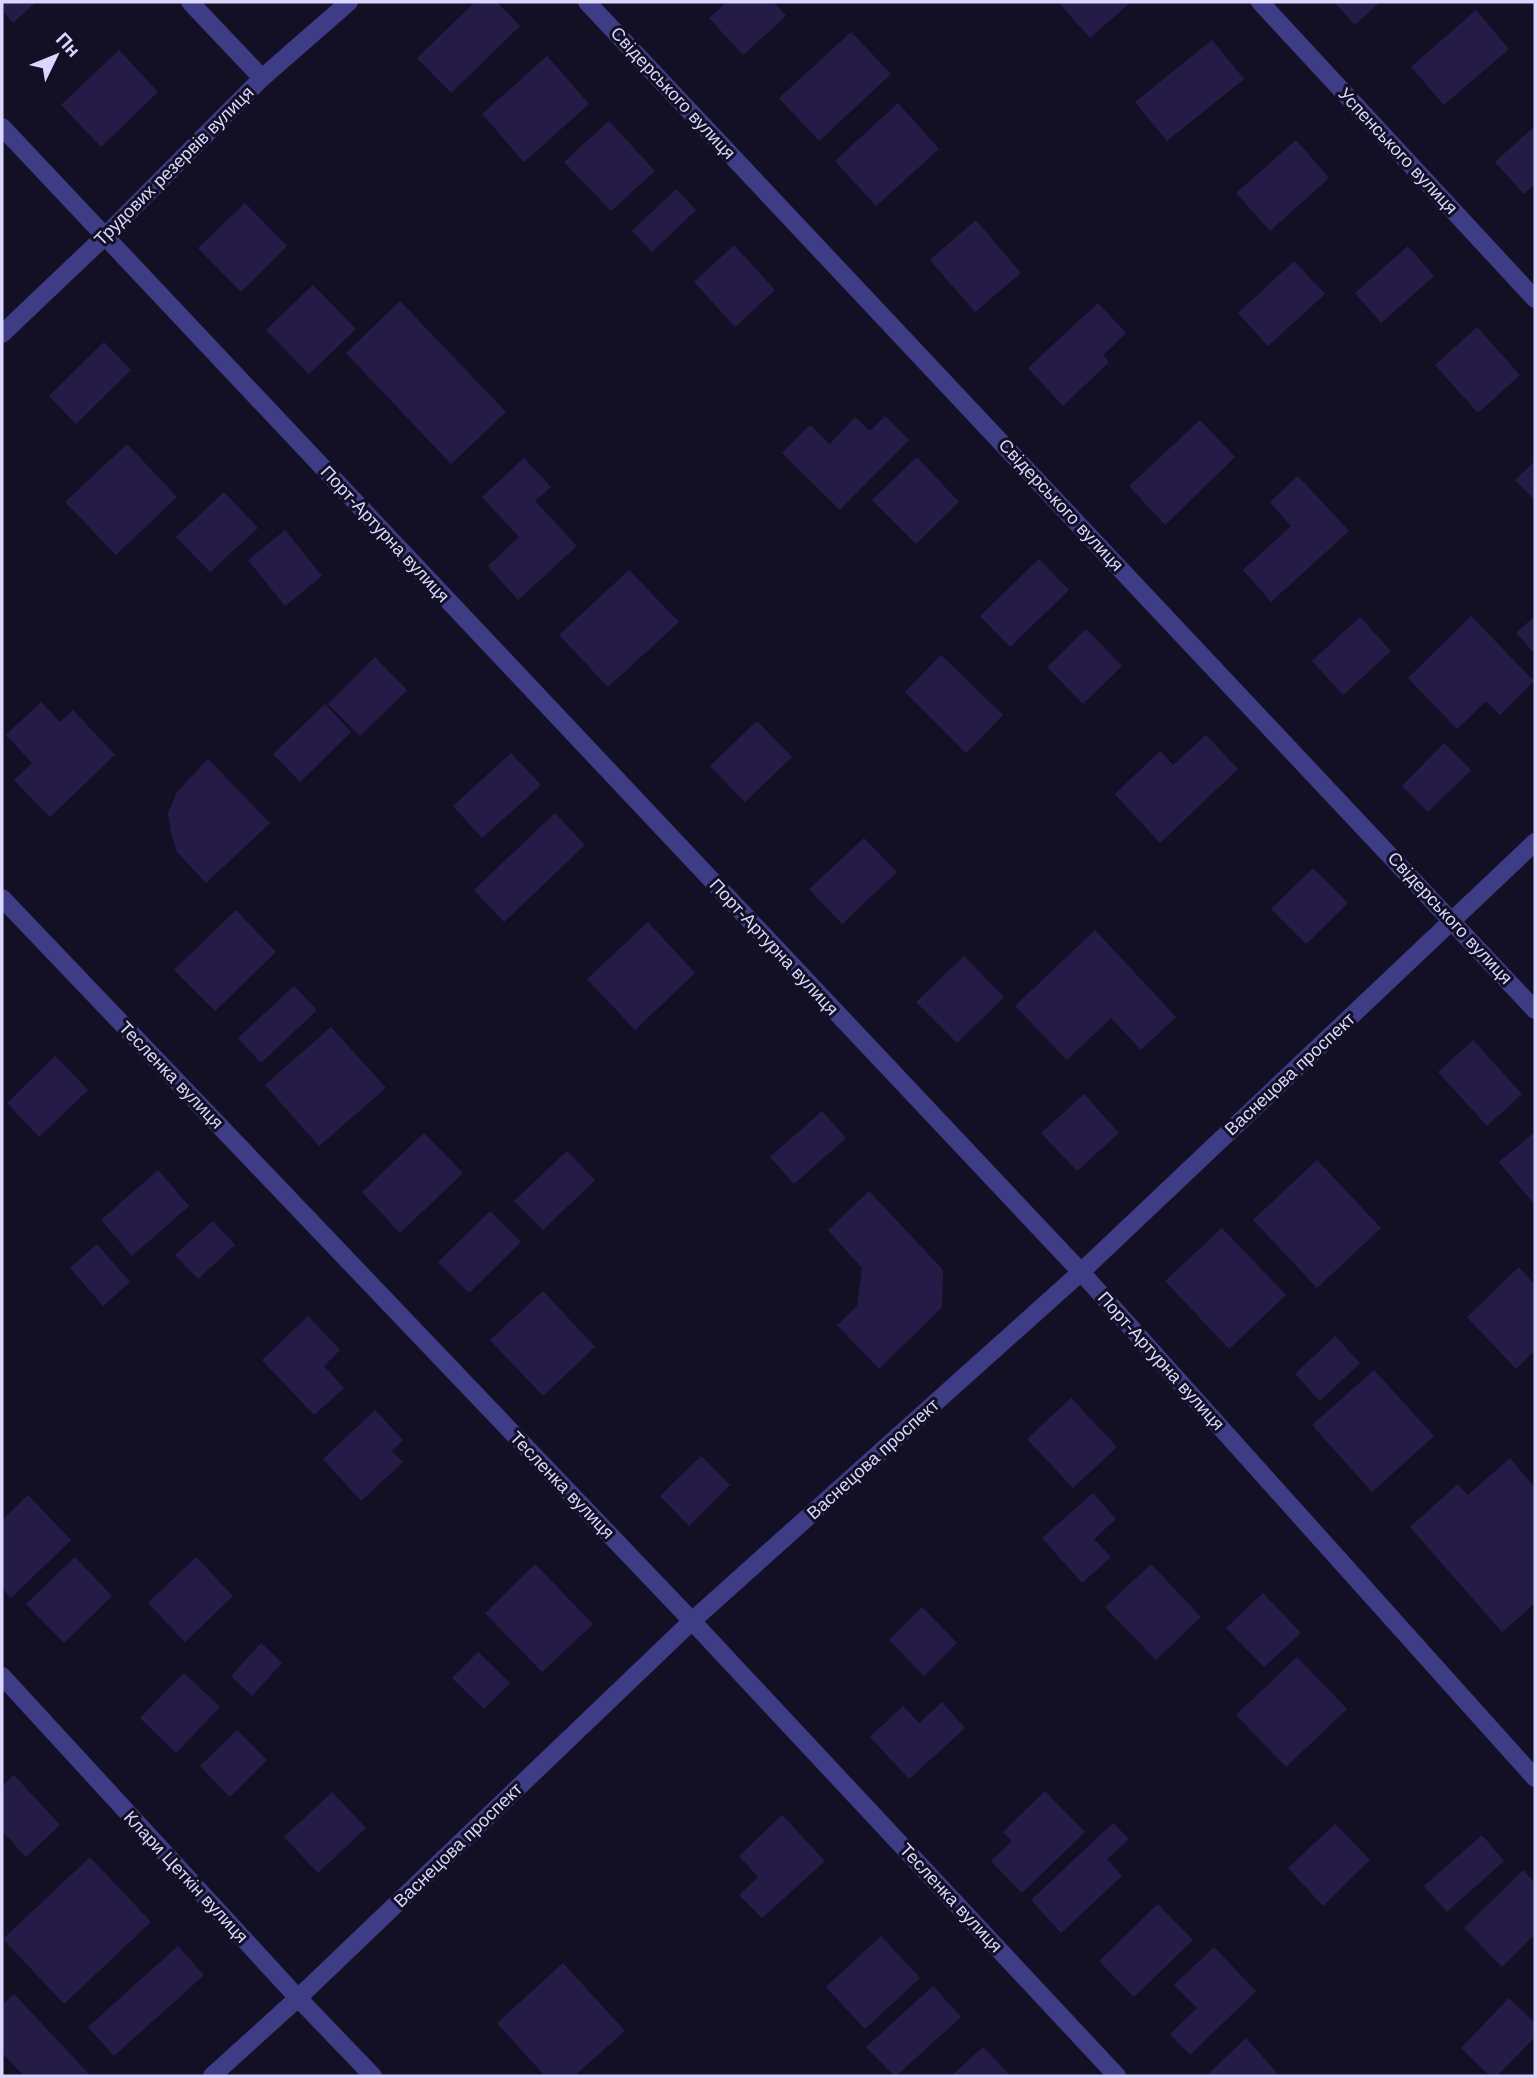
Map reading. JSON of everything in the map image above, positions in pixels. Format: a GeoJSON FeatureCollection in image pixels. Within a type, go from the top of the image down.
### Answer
{"type":"FeatureCollection","features":[{"type":"Feature","properties":{"kind":"street"},"geometry":{"type":"LineString","coordinates":[[190,2],[262,78]]}},
{"type":"Feature","properties":{"kind":"street","name":"Трудових резервів вулиця"},"geometry":{"type":"LineString","coordinates":[[2,334],[104,237],[262,78],[349,2]]}},
{"type":"Feature","properties":{"kind":"street","name":"Свідерського вулиця"},"geometry":{"type":"LineString","coordinates":[[587,2],[1535,1010]]}},
{"type":"Feature","properties":{"kind":"street","name":"Успенського вулиця"},"geometry":{"type":"LineString","coordinates":[[1260,2],[1535,299]]}},
{"type":"Feature","properties":{"kind":"street","name":"Порт-Артурна вулиця"},"geometry":{"type":"LineString","coordinates":[[2,127],[1081,1272],[1535,1778]]}},
{"type":"Feature","properties":{"kind":"street","name":"Васнецова проспект"},"geometry":{"type":"LineString","coordinates":[[212,2076],[298,1998],[692,1621],[1081,1272],[1535,842]]}},
{"type":"Feature","properties":{"kind":"street","name":"Тесленка вулиця"},"geometry":{"type":"LineString","coordinates":[[2,898],[692,1621],[1118,2076]]}},
{"type":"Feature","properties":{"kind":"street","name":"Клари Цеткін вулиця"},"geometry":{"type":"LineString","coordinates":[[2,1676],[373,2076]]}},
{"type":"Feature","properties":{"kind":"building"},"geometry":{"type":"Polygon","coordinates":[[[2,2],[36,2],[13,23],[2,10],[2,2]]]}},
{"type":"Feature","properties":{"kind":"building"},"geometry":{"type":"Polygon","coordinates":[[[475,2],[497,2],[520,26],[451,93],[417,58],[475,2]]]}},
{"type":"Feature","properties":{"kind":"building"},"geometry":{"type":"Polygon","coordinates":[[[727,2],[774,2],[786,16],[743,55],[709,18],[727,2]]]}},
{"type":"Feature","properties":{"kind":"building"},"geometry":{"type":"Polygon","coordinates":[[[1058,2],[1131,2],[1090,38],[1058,2]]]}},
{"type":"Feature","properties":{"kind":"building"},"geometry":{"type":"Polygon","coordinates":[[[1334,2],[1380,2],[1355,25],[1334,2]]]}},
{"type":"Feature","properties":{"kind":"building"},"geometry":{"type":"Polygon","coordinates":[[[1476,10],[1509,49],[1444,105],[1411,67],[1476,10]]]}},
{"type":"Feature","properties":{"kind":"building"},"geometry":{"type":"Polygon","coordinates":[[[851,32],[891,74],[819,141],[779,98],[851,32]]]}},
{"type":"Feature","properties":{"kind":"building"},"geometry":{"type":"Polygon","coordinates":[[[1212,40],[1244,79],[1167,141],[1135,102],[1212,40]]]}},
{"type":"Feature","properties":{"kind":"building"},"geometry":{"type":"Polygon","coordinates":[[[119,50],[158,92],[101,147],[61,105],[119,50]]]}},
{"type":"Feature","properties":{"kind":"building"},"geometry":{"type":"Polygon","coordinates":[[[547,56],[589,104],[524,162],[482,114],[547,56]]]}},
{"type":"Feature","properties":{"kind":"building"},"geometry":{"type":"Polygon","coordinates":[[[898,103],[939,149],[876,206],[835,161],[898,103]]]}},
{"type":"Feature","properties":{"kind":"building"},"geometry":{"type":"Polygon","coordinates":[[[609,121],[655,171],[611,211],[564,162],[609,121]]]}},
{"type":"Feature","properties":{"kind":"building"},"geometry":{"type":"Polygon","coordinates":[[[1535,126],[1535,184],[1524,194],[1495,162],[1535,126]]]}},
{"type":"Feature","properties":{"kind":"building"},"geometry":{"type":"Polygon","coordinates":[[[1296,140],[1329,178],[1270,231],[1236,193],[1296,140]]]}},
{"type":"Feature","properties":{"kind":"building"},"geometry":{"type":"Polygon","coordinates":[[[676,189],[696,210],[652,252],[632,231],[676,189]]]}},
{"type":"Feature","properties":{"kind":"building"},"geometry":{"type":"Polygon","coordinates":[[[245,203],[287,246],[241,292],[198,248],[245,203]]]}},
{"type":"Feature","properties":{"kind":"building"},"geometry":{"type":"Polygon","coordinates":[[[976,220],[1021,273],[975,312],[930,260],[976,220]]]}},
{"type":"Feature","properties":{"kind":"building"},"geometry":{"type":"Polygon","coordinates":[[[734,245],[775,290],[735,327],[694,282],[734,245]]]}},
{"type":"Feature","properties":{"kind":"building"},"geometry":{"type":"Polygon","coordinates":[[[1408,246],[1434,276],[1381,323],[1355,293],[1408,246]]]}},
{"type":"Feature","properties":{"kind":"building"},"geometry":{"type":"Polygon","coordinates":[[[1294,261],[1325,294],[1268,346],[1238,313],[1294,261]]]}},
{"type":"Feature","properties":{"kind":"building"},"geometry":{"type":"Polygon","coordinates":[[[313,285],[356,329],[309,374],[266,330],[313,285]]]}},
{"type":"Feature","properties":{"kind":"building"},"geometry":{"type":"Polygon","coordinates":[[[400,301],[506,412],[451,464],[346,353],[400,301]]]}},
{"type":"Feature","properties":{"kind":"building"},"geometry":{"type":"Polygon","coordinates":[[[1098,303],[1126,333],[1103,355],[1109,362],[1063,406],[1028,368],[1098,303]]]}},
{"type":"Feature","properties":{"kind":"building"},"geometry":{"type":"Polygon","coordinates":[[[1477,327],[1520,375],[1478,413],[1435,365],[1477,327]]]}},
{"type":"Feature","properties":{"kind":"building"},"geometry":{"type":"Polygon","coordinates":[[[104,342],[131,370],[76,424],[49,396],[104,342]]]}},
{"type":"Feature","properties":{"kind":"building"},"geometry":{"type":"Polygon","coordinates":[[[885,416],[909,440],[840,510],[782,453],[810,425],[830,444],[855,417],[870,431],[885,416]]]}},
{"type":"Feature","properties":{"kind":"building"},"geometry":{"type":"Polygon","coordinates":[[[1200,420],[1235,457],[1165,525],[1129,486],[1200,420]]]}},
{"type":"Feature","properties":{"kind":"building"},"geometry":{"type":"Polygon","coordinates":[[[127,444],[177,497],[116,555],[65,502],[127,444]]]}},
{"type":"Feature","properties":{"kind":"building"},"geometry":{"type":"Polygon","coordinates":[[[917,457],[959,502],[916,544],[872,500],[917,457]]]}},
{"type":"Feature","properties":{"kind":"building"},"geometry":{"type":"Polygon","coordinates":[[[524,458],[551,487],[535,501],[577,546],[518,600],[488,566],[519,537],[482,497],[524,458]]]}},
{"type":"Feature","properties":{"kind":"building"},"geometry":{"type":"Polygon","coordinates":[[[1535,461],[1535,500],[1515,480],[1535,461]]]}},
{"type":"Feature","properties":{"kind":"building"},"geometry":{"type":"Polygon","coordinates":[[[1298,476],[1349,531],[1271,602],[1243,570],[1291,526],[1270,502],[1298,476]]]}},
{"type":"Feature","properties":{"kind":"building"},"geometry":{"type":"Polygon","coordinates":[[[224,492],[258,528],[210,572],[176,537],[224,492]]]}},
{"type":"Feature","properties":{"kind":"building"},"geometry":{"type":"Polygon","coordinates":[[[285,530],[322,576],[285,606],[248,560],[285,530]]]}},
{"type":"Feature","properties":{"kind":"building"},"geometry":{"type":"Polygon","coordinates":[[[1039,559],[1069,590],[1010,647],[980,616],[1039,559]]]}},
{"type":"Feature","properties":{"kind":"building"},"geometry":{"type":"Polygon","coordinates":[[[629,570],[679,622],[608,687],[559,635],[629,570]]]}},
{"type":"Feature","properties":{"kind":"building"},"geometry":{"type":"Polygon","coordinates":[[[1471,616],[1534,681],[1500,715],[1486,701],[1457,729],[1408,678],[1471,616]]]}},
{"type":"Feature","properties":{"kind":"building"},"geometry":{"type":"Polygon","coordinates":[[[1535,616],[1535,654],[1516,633],[1535,616]]]}},
{"type":"Feature","properties":{"kind":"building"},"geometry":{"type":"Polygon","coordinates":[[[1360,617],[1391,651],[1343,695],[1312,661],[1360,617]]]}},
{"type":"Feature","properties":{"kind":"building"},"geometry":{"type":"Polygon","coordinates":[[[1086,629],[1122,666],[1083,704],[1047,667],[1086,629]]]}},
{"type":"Feature","properties":{"kind":"building"},"geometry":{"type":"Polygon","coordinates":[[[941,655],[1003,715],[966,753],[905,692],[941,655]]]}},
{"type":"Feature","properties":{"kind":"building"},"geometry":{"type":"Polygon","coordinates":[[[375,657],[407,690],[360,736],[328,704],[375,657]]]}},
{"type":"Feature","properties":{"kind":"building"},"geometry":{"type":"Polygon","coordinates":[[[41,702],[60,722],[73,710],[115,755],[50,817],[14,780],[32,763],[6,735],[41,702]]]}},
{"type":"Feature","properties":{"kind":"building"},"geometry":{"type":"Polygon","coordinates":[[[325,704],[351,732],[300,782],[273,754],[325,704]]]}},
{"type":"Feature","properties":{"kind":"building"},"geometry":{"type":"Polygon","coordinates":[[[757,721],[792,757],[745,802],[710,766],[757,721]]]}},
{"type":"Feature","properties":{"kind":"building"},"geometry":{"type":"Polygon","coordinates":[[[1206,735],[1238,769],[1160,843],[1115,794],[1160,751],[1173,765],[1206,735]]]}},
{"type":"Feature","properties":{"kind":"building"},"geometry":{"type":"Polygon","coordinates":[[[1444,743],[1471,770],[1428,812],[1402,786],[1444,743]]]}},
{"type":"Feature","properties":{"kind":"building"},"geometry":{"type":"Polygon","coordinates":[[[511,753],[541,785],[482,838],[453,806],[511,753]]]}},
{"type":"Feature","properties":{"kind":"building"},"geometry":{"type":"Polygon","coordinates":[[[208,759],[270,823],[206,883],[177,852],[168,813],[177,792],[208,759]]]}},
{"type":"Feature","properties":{"kind":"building"},"geometry":{"type":"Polygon","coordinates":[[[555,813],[585,845],[504,922],[474,890],[555,813]]]}},
{"type":"Feature","properties":{"kind":"building"},"geometry":{"type":"Polygon","coordinates":[[[864,838],[897,872],[842,924],[809,889],[864,838]]]}},
{"type":"Feature","properties":{"kind":"building"},"geometry":{"type":"Polygon","coordinates":[[[1313,868],[1348,903],[1306,944],[1271,909],[1313,868]]]}},
{"type":"Feature","properties":{"kind":"building"},"geometry":{"type":"Polygon","coordinates":[[[236,910],[276,952],[215,1011],[174,970],[236,910]]]}},
{"type":"Feature","properties":{"kind":"building"},"geometry":{"type":"Polygon","coordinates":[[[648,922],[695,973],[635,1030],[587,979],[648,922]]]}},
{"type":"Feature","properties":{"kind":"building"},"geometry":{"type":"Polygon","coordinates":[[[1095,930],[1176,1017],[1141,1050],[1111,1018],[1067,1060],[1015,1006],[1095,930]]]}},
{"type":"Feature","properties":{"kind":"building"},"geometry":{"type":"Polygon","coordinates":[[[964,956],[1004,997],[957,1043],[916,1002],[964,956]]]}},
{"type":"Feature","properties":{"kind":"building"},"geometry":{"type":"Polygon","coordinates":[[[294,986],[317,1010],[261,1063],[238,1038],[294,986]]]}},
{"type":"Feature","properties":{"kind":"building"},"geometry":{"type":"Polygon","coordinates":[[[331,1027],[386,1088],[319,1146],[265,1085],[331,1027]]]}},
{"type":"Feature","properties":{"kind":"building"},"geometry":{"type":"Polygon","coordinates":[[[1473,1040],[1522,1094],[1487,1126],[1438,1072],[1473,1040]]]}},
{"type":"Feature","properties":{"kind":"building"},"geometry":{"type":"Polygon","coordinates":[[[55,1056],[88,1090],[39,1137],[7,1103],[55,1056]]]}},
{"type":"Feature","properties":{"kind":"building"},"geometry":{"type":"Polygon","coordinates":[[[1084,1094],[1119,1133],[1077,1171],[1041,1133],[1084,1094]]]}},
{"type":"Feature","properties":{"kind":"building"},"geometry":{"type":"Polygon","coordinates":[[[822,1111],[846,1138],[794,1184],[770,1157],[822,1111]]]}},
{"type":"Feature","properties":{"kind":"building"},"geometry":{"type":"Polygon","coordinates":[[[1535,1132],[1535,1205],[1499,1162],[1535,1132]]]}},
{"type":"Feature","properties":{"kind":"building"},"geometry":{"type":"Polygon","coordinates":[[[424,1133],[463,1173],[400,1233],[362,1192],[424,1133]]]}},
{"type":"Feature","properties":{"kind":"building"},"geometry":{"type":"Polygon","coordinates":[[[567,1151],[595,1180],[543,1230],[514,1201],[567,1151]]]}},
{"type":"Feature","properties":{"kind":"building"},"geometry":{"type":"Polygon","coordinates":[[[1317,1160],[1381,1228],[1317,1288],[1253,1220],[1317,1160]]]}},
{"type":"Feature","properties":{"kind":"building"},"geometry":{"type":"Polygon","coordinates":[[[158,1170],[189,1206],[132,1256],[101,1220],[158,1170]]]}},
{"type":"Feature","properties":{"kind":"building"},"geometry":{"type":"Polygon","coordinates":[[[869,1191],[943,1270],[942,1307],[879,1369],[837,1325],[857,1306],[862,1268],[828,1230],[869,1191]]]}},
{"type":"Feature","properties":{"kind":"building"},"geometry":{"type":"Polygon","coordinates":[[[490,1211],[521,1242],[469,1293],[438,1262],[490,1211]]]}},
{"type":"Feature","properties":{"kind":"building"},"geometry":{"type":"Polygon","coordinates":[[[213,1221],[235,1245],[198,1279],[175,1255],[213,1221]]]}},
{"type":"Feature","properties":{"kind":"building"},"geometry":{"type":"Polygon","coordinates":[[[1222,1228],[1286,1295],[1229,1349],[1165,1281],[1222,1228]]]}},
{"type":"Feature","properties":{"kind":"building"},"geometry":{"type":"Polygon","coordinates":[[[97,1244],[130,1282],[103,1306],[70,1268],[97,1244]]]}},
{"type":"Feature","properties":{"kind":"building"},"geometry":{"type":"Polygon","coordinates":[[[1519,1267],[1535,1285],[1535,1350],[1516,1369],[1467,1317],[1519,1267]]]}},
{"type":"Feature","properties":{"kind":"building"},"geometry":{"type":"Polygon","coordinates":[[[543,1291],[595,1347],[543,1396],[490,1340],[543,1291]]]}},
{"type":"Feature","properties":{"kind":"building"},"geometry":{"type":"Polygon","coordinates":[[[308,1316],[340,1350],[324,1366],[344,1388],[314,1415],[262,1360],[308,1316]]]}},
{"type":"Feature","properties":{"kind":"building"},"geometry":{"type":"Polygon","coordinates":[[[1335,1336],[1360,1363],[1320,1401],[1295,1374],[1335,1336]]]}},
{"type":"Feature","properties":{"kind":"building"},"geometry":{"type":"Polygon","coordinates":[[[1374,1370],[1434,1436],[1372,1492],[1312,1425],[1374,1370]]]}},
{"type":"Feature","properties":{"kind":"building"},"geometry":{"type":"Polygon","coordinates":[[[1071,1398],[1117,1447],[1073,1488],[1027,1439],[1071,1398]]]}},
{"type":"Feature","properties":{"kind":"building"},"geometry":{"type":"Polygon","coordinates":[[[375,1410],[403,1440],[392,1451],[403,1462],[361,1501],[323,1459],[375,1410]]]}},
{"type":"Feature","properties":{"kind":"building"},"geometry":{"type":"Polygon","coordinates":[[[701,1456],[730,1485],[689,1526],[660,1496],[701,1456]]]}},
{"type":"Feature","properties":{"kind":"building"},"geometry":{"type":"Polygon","coordinates":[[[1510,1458],[1535,1488],[1535,1603],[1502,1632],[1410,1527],[1458,1484],[1468,1495],[1510,1458]]]}},
{"type":"Feature","properties":{"kind":"building"},"geometry":{"type":"Polygon","coordinates":[[[1093,1493],[1116,1519],[1094,1539],[1111,1557],[1082,1583],[1042,1538],[1093,1493]]]}},
{"type":"Feature","properties":{"kind":"building"},"geometry":{"type":"Polygon","coordinates":[[[28,1495],[71,1540],[11,1598],[2,1588],[2,1520],[28,1495]]]}},
{"type":"Feature","properties":{"kind":"building"},"geometry":{"type":"Polygon","coordinates":[[[75,1557],[112,1596],[64,1643],[26,1604],[75,1557]]]}},
{"type":"Feature","properties":{"kind":"building"},"geometry":{"type":"Polygon","coordinates":[[[196,1557],[233,1596],[185,1642],[148,1603],[196,1557]]]}},
{"type":"Feature","properties":{"kind":"building"},"geometry":{"type":"Polygon","coordinates":[[[535,1564],[593,1624],[542,1672],[485,1613],[535,1564]]]}},
{"type":"Feature","properties":{"kind":"building"},"geometry":{"type":"Polygon","coordinates":[[[1151,1564],[1201,1617],[1156,1660],[1105,1607],[1151,1564]]]}},
{"type":"Feature","properties":{"kind":"building"},"geometry":{"type":"Polygon","coordinates":[[[1263,1593],[1301,1633],[1264,1667],[1226,1628],[1263,1593]]]}},
{"type":"Feature","properties":{"kind":"building"},"geometry":{"type":"Polygon","coordinates":[[[922,1607],[957,1643],[924,1676],[889,1640],[922,1607]]]}},
{"type":"Feature","properties":{"kind":"building"},"geometry":{"type":"Polygon","coordinates":[[[261,1643],[282,1663],[252,1696],[231,1676],[261,1643]]]}},
{"type":"Feature","properties":{"kind":"building"},"geometry":{"type":"Polygon","coordinates":[[[478,1652],[510,1683],[484,1709],[452,1678],[478,1652]]]}},
{"type":"Feature","properties":{"kind":"building"},"geometry":{"type":"Polygon","coordinates":[[[1297,1657],[1347,1709],[1286,1767],[1236,1715],[1297,1657]]]}},
{"type":"Feature","properties":{"kind":"building"},"geometry":{"type":"Polygon","coordinates":[[[184,1673],[220,1707],[176,1753],[140,1718],[184,1673]]]}},
{"type":"Feature","properties":{"kind":"building"},"geometry":{"type":"Polygon","coordinates":[[[942,1702],[965,1728],[909,1779],[870,1737],[903,1706],[919,1723],[942,1702]]]}},
{"type":"Feature","properties":{"kind":"building"},"geometry":{"type":"Polygon","coordinates":[[[237,1730],[267,1760],[230,1797],[200,1766],[237,1730]]]}},
{"type":"Feature","properties":{"kind":"building"},"geometry":{"type":"Polygon","coordinates":[[[14,1775],[60,1825],[26,1857],[2,1831],[2,1786],[14,1775]]]}},
{"type":"Feature","properties":{"kind":"building"},"geometry":{"type":"Polygon","coordinates":[[[1045,1791],[1085,1832],[1022,1893],[991,1861],[1012,1841],[1003,1832],[1045,1791]]]}},
{"type":"Feature","properties":{"kind":"building"},"geometry":{"type":"Polygon","coordinates":[[[332,1792],[366,1828],[318,1873],[284,1837],[332,1792]]]}},
{"type":"Feature","properties":{"kind":"building"},"geometry":{"type":"Polygon","coordinates":[[[782,1815],[825,1861],[762,1918],[739,1895],[758,1877],[739,1856],[782,1815]]]}},
{"type":"Feature","properties":{"kind":"building"},"geometry":{"type":"Polygon","coordinates":[[[1113,1823],[1129,1839],[1107,1859],[1122,1876],[1061,1933],[1031,1900],[1113,1823]]]}},
{"type":"Feature","properties":{"kind":"building"},"geometry":{"type":"Polygon","coordinates":[[[1335,1824],[1370,1860],[1323,1906],[1288,1868],[1335,1824]]]}},
{"type":"Feature","properties":{"kind":"building"},"geometry":{"type":"Polygon","coordinates":[[[1482,1835],[1504,1861],[1447,1912],[1424,1886],[1482,1835]]]}},
{"type":"Feature","properties":{"kind":"building"},"geometry":{"type":"Polygon","coordinates":[[[90,1857],[151,1922],[64,2004],[3,1939],[90,1857]]]}},
{"type":"Feature","properties":{"kind":"building"},"geometry":{"type":"Polygon","coordinates":[[[1523,1870],[1535,1883],[1535,1934],[1502,1967],[1464,1928],[1523,1870]]]}},
{"type":"Feature","properties":{"kind":"building"},"geometry":{"type":"Polygon","coordinates":[[[1158,1904],[1193,1940],[1134,1997],[1099,1961],[1158,1904]]]}},
{"type":"Feature","properties":{"kind":"building"},"geometry":{"type":"Polygon","coordinates":[[[881,1936],[920,1978],[865,2029],[826,1987],[881,1936]]]}},
{"type":"Feature","properties":{"kind":"building"},"geometry":{"type":"Polygon","coordinates":[[[178,1946],[204,1975],[114,2056],[88,2027],[178,1946]]]}},
{"type":"Feature","properties":{"kind":"building"},"geometry":{"type":"Polygon","coordinates":[[[1214,1947],[1256,1991],[1190,2055],[1170,2034],[1197,2008],[1174,1985],[1214,1947]]]}},
{"type":"Feature","properties":{"kind":"building"},"geometry":{"type":"Polygon","coordinates":[[[563,1963],[625,2031],[574,2076],[545,2076],[497,2023],[563,1963]]]}},
{"type":"Feature","properties":{"kind":"building"},"geometry":{"type":"Polygon","coordinates":[[[933,1986],[961,2017],[894,2076],[866,2047],[933,1986]]]}},
{"type":"Feature","properties":{"kind":"building"},"geometry":{"type":"Polygon","coordinates":[[[14,1994],[91,2076],[24,2076],[2,2053],[2,2005],[14,1994]]]}},
{"type":"Feature","properties":{"kind":"building"},"geometry":{"type":"Polygon","coordinates":[[[1509,1998],[1535,2023],[1535,2037],[1497,2076],[1490,2076],[1461,2048],[1509,1998]]]}},
{"type":"Feature","properties":{"kind":"building"},"geometry":{"type":"Polygon","coordinates":[[[1246,2038],[1277,2073],[1273,2076],[1208,2074],[1246,2038]]]}},
{"type":"Feature","properties":{"kind":"building"},"geometry":{"type":"Polygon","coordinates":[[[983,2047],[1011,2076],[951,2076],[983,2047]]]}}]}
